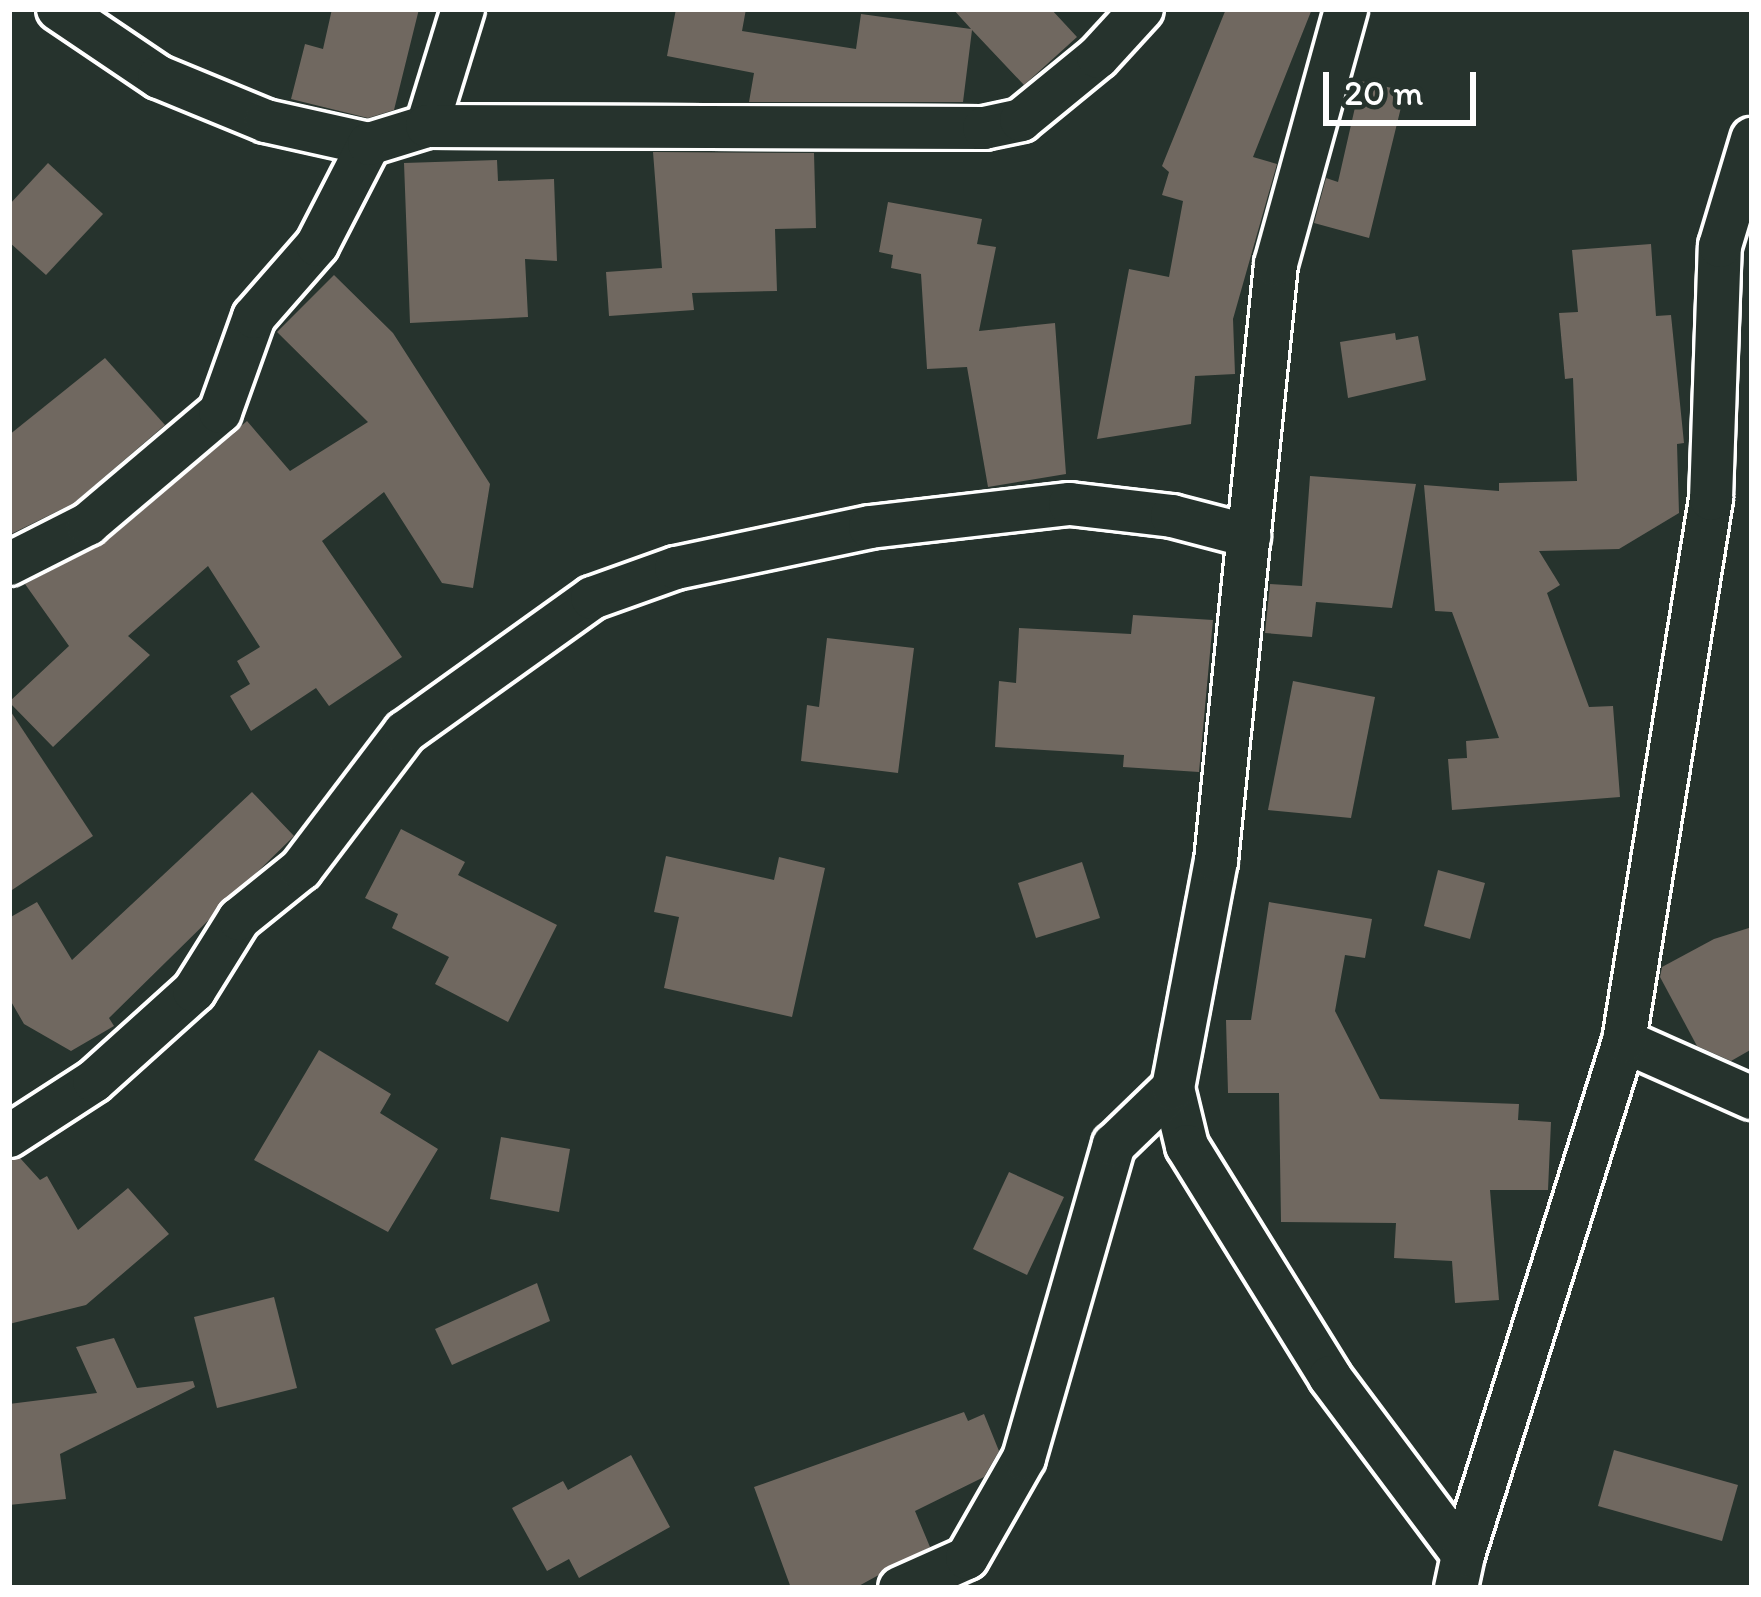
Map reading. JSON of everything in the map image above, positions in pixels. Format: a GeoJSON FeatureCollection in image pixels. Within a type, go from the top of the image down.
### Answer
{"type":"FeatureCollection","features":[{"type":"Feature","properties":{"kind":"street"},"geometry":{"type":"LineString","coordinates":[[58,9],[159,76],[266,121],[369,144],[427,126],[984,128],[1021,120],[1098,57],[1142,9]]}},
{"type":"Feature","properties":{"kind":"street"},"geometry":{"type":"LineString","coordinates":[[427,126],[463,9]]}},
{"type":"Feature","properties":{"kind":"street"},"geometry":{"type":"LineString","coordinates":[[1346,9],[1276,264],[1216,861],[1173,1088],[1187,1146],[1330,1377],[1460,1572]]}},
{"type":"Feature","properties":{"kind":"street"},"geometry":{"type":"LineString","coordinates":[[1460,1572],[1624,1041],[1711,499],[1720,246],[1752,139]]}},
{"type":"Feature","properties":{"kind":"street"},"geometry":{"type":"LineString","coordinates":[[9,564],[88,524],[220,412],[254,317],[317,245],[369,144]]}},
{"type":"Feature","properties":{"kind":"street"},"geometry":{"type":"LineString","coordinates":[[9,1136],[94,1081],[194,991],[238,920],[302,869],[405,732],[592,598],[676,568],[870,527],[1070,504],[1172,516],[1249,536]]}},
{"type":"Feature","properties":{"kind":"street"},"geometry":{"type":"LineString","coordinates":[[1624,1041],[1752,1098]]}},
{"type":"Feature","properties":{"kind":"street"},"geometry":{"type":"LineString","coordinates":[[901,1588],[967,1558],[1024,1458],[1114,1145],[1173,1088]]}},
{"type":"Feature","properties":{"kind":"building"},"geometry":{"type":"Polygon","coordinates":[[[332,9],[419,9],[394,110],[368,118],[291,99],[305,44],[323,49],[332,9]]]}},
{"type":"Feature","properties":{"kind":"building"},"geometry":{"type":"Polygon","coordinates":[[[676,9],[746,9],[742,31],[856,49],[861,14],[971,29],[953,9],[1051,9],[1077,37],[1024,85],[972,30],[963,102],[749,102],[754,73],[667,56],[676,9]]]}},
{"type":"Feature","properties":{"kind":"building"},"geometry":{"type":"Polygon","coordinates":[[[1226,9],[1312,9],[1253,157],[1277,164],[1233,319],[1235,374],[1195,376],[1191,424],[1097,439],[1129,269],[1169,277],[1183,201],[1162,195],[1169,172],[1162,166],[1226,9]]]}},
{"type":"Feature","properties":{"kind":"building"},"geometry":{"type":"Polygon","coordinates":[[[1361,81],[1405,91],[1369,238],[1314,223],[1326,178],[1338,182],[1361,81]]]}},
{"type":"Feature","properties":{"kind":"building"},"geometry":{"type":"Polygon","coordinates":[[[653,152],[814,153],[816,228],[775,229],[777,291],[692,293],[694,310],[609,316],[606,272],[662,268],[653,152]]]}},
{"type":"Feature","properties":{"kind":"building"},"geometry":{"type":"Polygon","coordinates":[[[497,160],[498,181],[554,179],[557,261],[525,259],[528,317],[410,323],[404,163],[497,160]]]}},
{"type":"Feature","properties":{"kind":"building"},"geometry":{"type":"Polygon","coordinates":[[[48,163],[103,214],[46,275],[9,242],[9,205],[48,163]]]}},
{"type":"Feature","properties":{"kind":"building"},"geometry":{"type":"Polygon","coordinates":[[[888,202],[982,219],[977,244],[996,247],[979,331],[1055,323],[1066,474],[988,487],[967,367],[927,369],[921,274],[891,268],[893,255],[879,252],[888,202]]]}},
{"type":"Feature","properties":{"kind":"building"},"geometry":{"type":"Polygon","coordinates":[[[1651,244],[1656,316],[1671,315],[1684,443],[1677,444],[1679,513],[1619,549],[1539,551],[1560,585],[1547,593],[1589,707],[1613,706],[1620,797],[1452,810],[1448,759],[1467,758],[1466,741],[1499,738],[1452,612],[1435,611],[1424,485],[1499,491],[1499,483],[1577,481],[1573,378],[1565,379],[1559,313],[1578,312],[1572,250],[1651,244]]]}},
{"type":"Feature","properties":{"kind":"building"},"geometry":{"type":"Polygon","coordinates":[[[334,275],[393,333],[490,484],[473,588],[442,583],[384,492],[322,541],[402,657],[329,706],[316,688],[251,731],[230,696],[250,684],[237,661],[260,647],[208,566],[128,636],[150,655],[53,747],[9,702],[69,646],[25,584],[104,543],[247,421],[290,471],[368,422],[277,332],[334,275]]]}},
{"type":"Feature","properties":{"kind":"building"},"geometry":{"type":"Polygon","coordinates":[[[1395,333],[1396,340],[1418,336],[1426,380],[1348,398],[1340,342],[1395,333]]]}},
{"type":"Feature","properties":{"kind":"building"},"geometry":{"type":"Polygon","coordinates":[[[105,358],[165,425],[74,503],[9,535],[9,435],[105,358]]]}},
{"type":"Feature","properties":{"kind":"building"},"geometry":{"type":"Polygon","coordinates":[[[1310,476],[1416,484],[1392,608],[1316,602],[1312,637],[1265,633],[1270,584],[1302,586],[1310,476]]]}},
{"type":"Feature","properties":{"kind":"building"},"geometry":{"type":"Polygon","coordinates":[[[1133,615],[1213,620],[1199,772],[1123,767],[1124,755],[995,747],[999,681],[1016,683],[1019,628],[1131,634],[1133,615]]]}},
{"type":"Feature","properties":{"kind":"building"},"geometry":{"type":"Polygon","coordinates":[[[827,638],[914,648],[898,773],[801,761],[807,705],[819,707],[827,638]]]}},
{"type":"Feature","properties":{"kind":"building"},"geometry":{"type":"Polygon","coordinates":[[[1293,681],[1375,697],[1351,818],[1268,810],[1293,681]]]}},
{"type":"Feature","properties":{"kind":"building"},"geometry":{"type":"Polygon","coordinates":[[[9,709],[93,836],[9,892],[9,709]]]}},
{"type":"Feature","properties":{"kind":"building"},"geometry":{"type":"Polygon","coordinates":[[[252,792],[294,836],[109,1018],[114,1026],[71,1051],[24,1024],[9,998],[9,918],[37,902],[72,960],[252,792]]]}},
{"type":"Feature","properties":{"kind":"building"},"geometry":{"type":"Polygon","coordinates":[[[401,829],[465,862],[458,875],[557,925],[508,1022],[435,984],[449,957],[392,928],[398,914],[365,898],[401,829]]]}},
{"type":"Feature","properties":{"kind":"building"},"geometry":{"type":"Polygon","coordinates":[[[666,856],[774,880],[779,857],[825,868],[792,1017],[664,988],[679,917],[654,912],[666,856]]]}},
{"type":"Feature","properties":{"kind":"building"},"geometry":{"type":"Polygon","coordinates":[[[1082,862],[1100,918],[1036,938],[1018,883],[1082,862]]]}},
{"type":"Feature","properties":{"kind":"building"},"geometry":{"type":"Polygon","coordinates":[[[1438,870],[1485,883],[1470,939],[1424,926],[1438,870]]]}},
{"type":"Feature","properties":{"kind":"building"},"geometry":{"type":"Polygon","coordinates":[[[1269,902],[1372,919],[1365,958],[1345,955],[1335,1011],[1380,1099],[1519,1104],[1518,1120],[1551,1122],[1548,1190],[1490,1190],[1499,1300],[1455,1303],[1452,1261],[1394,1258],[1396,1223],[1281,1222],[1279,1093],[1228,1093],[1226,1020],[1251,1020],[1269,902]]]}},
{"type":"Feature","properties":{"kind":"building"},"geometry":{"type":"Polygon","coordinates":[[[1752,927],[1752,1049],[1731,1061],[1697,1046],[1660,977],[1662,967],[1714,939],[1752,927]]]}},
{"type":"Feature","properties":{"kind":"building"},"geometry":{"type":"Polygon","coordinates":[[[319,1050],[391,1094],[380,1113],[438,1149],[388,1232],[254,1160],[319,1050]]]}},
{"type":"Feature","properties":{"kind":"building"},"geometry":{"type":"Polygon","coordinates":[[[501,1137],[570,1149],[559,1212],[490,1199],[501,1137]]]}},
{"type":"Feature","properties":{"kind":"building"},"geometry":{"type":"Polygon","coordinates":[[[20,1158],[40,1180],[47,1176],[78,1230],[128,1188],[169,1234],[86,1305],[9,1324],[9,1161],[20,1158]]]}},
{"type":"Feature","properties":{"kind":"building"},"geometry":{"type":"Polygon","coordinates":[[[1009,1172],[1064,1197],[1027,1275],[973,1249],[1009,1172]]]}},
{"type":"Feature","properties":{"kind":"building"},"geometry":{"type":"Polygon","coordinates":[[[537,1283],[550,1321],[452,1365],[435,1329],[537,1283]]]}},
{"type":"Feature","properties":{"kind":"building"},"geometry":{"type":"Polygon","coordinates":[[[274,1297],[297,1388],[217,1408],[194,1317],[274,1297]]]}},
{"type":"Feature","properties":{"kind":"building"},"geometry":{"type":"Polygon","coordinates":[[[114,1338],[137,1388],[193,1381],[195,1387],[60,1454],[66,1499],[9,1505],[9,1404],[97,1393],[76,1347],[114,1338]]]}},
{"type":"Feature","properties":{"kind":"building"},"geometry":{"type":"Polygon","coordinates":[[[964,1412],[968,1421],[984,1414],[999,1451],[984,1477],[915,1511],[930,1547],[855,1588],[791,1588],[754,1487],[964,1412]]]}},
{"type":"Feature","properties":{"kind":"building"},"geometry":{"type":"Polygon","coordinates":[[[1614,1450],[1738,1485],[1722,1541],[1598,1506],[1614,1450]]]}},
{"type":"Feature","properties":{"kind":"building"},"geometry":{"type":"Polygon","coordinates":[[[631,1455],[670,1527],[579,1578],[569,1559],[547,1571],[512,1508],[563,1481],[568,1490],[631,1455]]]}}]}
